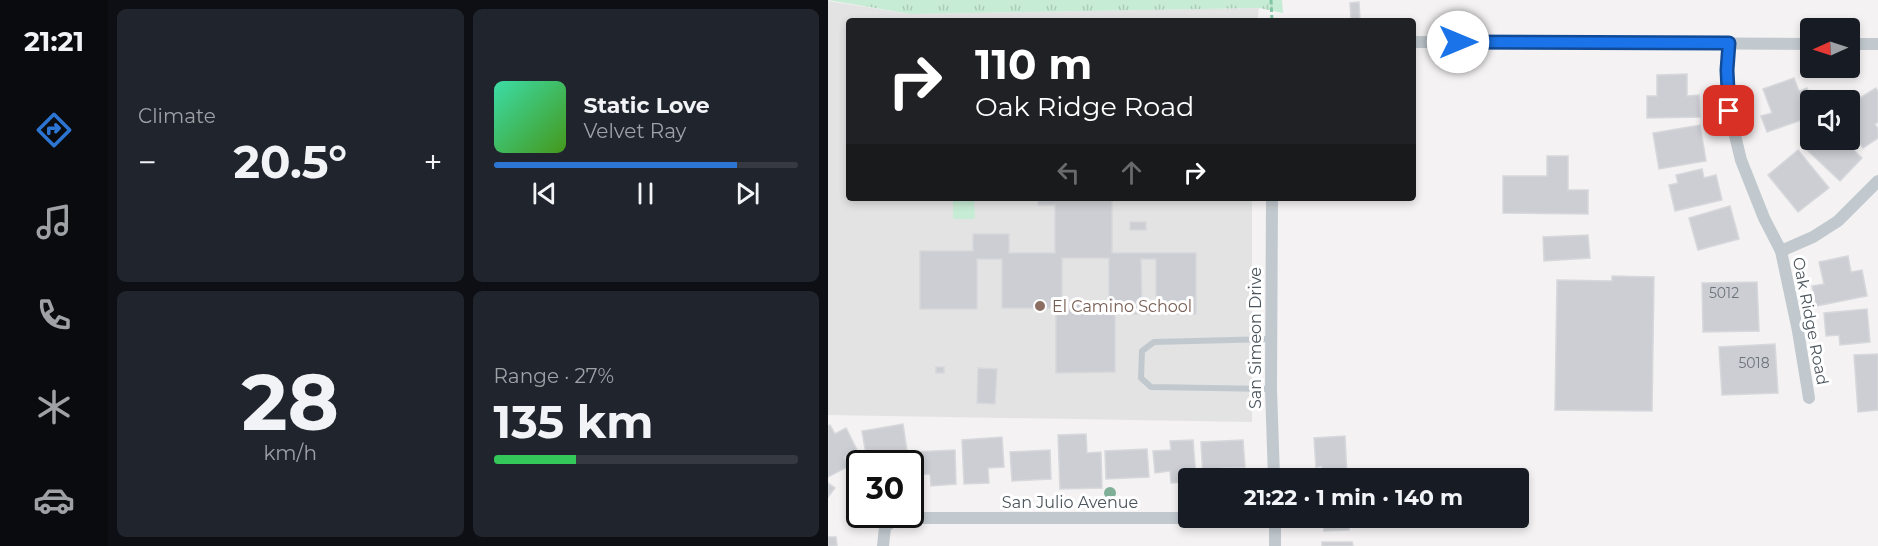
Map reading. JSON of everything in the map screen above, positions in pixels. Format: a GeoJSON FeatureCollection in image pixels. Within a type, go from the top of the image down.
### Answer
{"type":"FeatureCollection","features":[{"type":"Feature","properties":{"kind":"street"},"geometry":{"type":"LineString","coordinates":[[1416,42],[1800,44]]}},
{"type":"Feature","properties":{"kind":"street","name":"Oak Ridge Road"},"geometry":{"type":"LineString","coordinates":[[1729,43],[1727,70],[1729,111],[1741,160],[1764,218],[1781,251],[1809,398]]}},
{"type":"Feature","properties":{"kind":"street"},"geometry":{"type":"LineString","coordinates":[[1860,44],[1878,44]]}},
{"type":"Feature","properties":{"kind":"street"},"geometry":{"type":"LineString","coordinates":[[1781,251],[1813,237],[1838,221],[1878,181]]}},
{"type":"Feature","properties":{"kind":"street","name":"San Simeon Drive"},"geometry":{"type":"LineString","coordinates":[[1272,201],[1271,389],[1274,468]]}},
{"type":"Feature","properties":{"kind":"street","name":"San Julio Avenue"},"geometry":{"type":"LineString","coordinates":[[884,546],[885,527],[894,520],[916,518],[1178,518]]}},
{"type":"Feature","properties":{"kind":"street"},"geometry":{"type":"LineString","coordinates":[[1275,528],[1275,546]]}},
{"type":"Feature","properties":{"kind":"lane"},"geometry":{"type":"LineString","coordinates":[[1271,339],[1154,342],[1142,351],[1141,378],[1151,387],[1271,389]]}},
{"type":"Feature","properties":{"kind":"path"},"geometry":{"type":"LineString","coordinates":[[1271,0],[1272,18]]}},
{"type":"Feature","properties":{"kind":"shaded area","name":"El Camino School"},"geometry":{"type":"Polygon","coordinates":[[[828,1],[910,14],[1259,8],[1257,18],[846,18],[846,201],[1252,201],[1252,422],[828,415],[828,1]]]}},
{"type":"Feature","properties":{"kind":"green space"},"geometry":{"type":"Polygon","coordinates":[[[828,0],[1282,0],[1283,13],[1259,8],[910,14],[828,0]]]}},
{"type":"Feature","properties":{"kind":"green space"},"geometry":{"type":"Polygon","coordinates":[[[953,201],[974,201],[975,219],[953,219],[953,201]]]}},
{"type":"Feature","properties":{"kind":"building"},"geometry":{"type":"Polygon","coordinates":[[[1359,2],[1360,18],[1351,18],[1350,3],[1359,2]]]}},
{"type":"Feature","properties":{"kind":"building"},"geometry":{"type":"Polygon","coordinates":[[[1687,74],[1687,96],[1699,95],[1700,117],[1647,118],[1647,96],[1657,96],[1657,75],[1687,74]]]}},
{"type":"Feature","properties":{"kind":"building"},"geometry":{"type":"Polygon","coordinates":[[[1794,78],[1800,91],[1800,120],[1767,132],[1761,116],[1772,113],[1763,89],[1794,78]]]}},
{"type":"Feature","properties":{"kind":"building"},"geometry":{"type":"Polygon","coordinates":[[[1876,88],[1878,92],[1878,122],[1875,124],[1878,129],[1878,138],[1863,148],[1860,143],[1860,98],[1876,88]]]}},
{"type":"Feature","properties":{"kind":"building"},"geometry":{"type":"Polygon","coordinates":[[[1700,125],[1706,161],[1659,169],[1653,133],[1700,125]]]}},
{"type":"Feature","properties":{"kind":"building"},"geometry":{"type":"Polygon","coordinates":[[[1798,150],[1829,188],[1798,212],[1768,175],[1798,150]]]}},
{"type":"Feature","properties":{"kind":"building"},"geometry":{"type":"Polygon","coordinates":[[[1807,150],[1854,150],[1862,158],[1840,181],[1807,150]]]}},
{"type":"Feature","properties":{"kind":"building"},"geometry":{"type":"Polygon","coordinates":[[[1547,156],[1568,156],[1568,190],[1588,190],[1588,214],[1503,213],[1503,176],[1547,176],[1547,156]]]}},
{"type":"Feature","properties":{"kind":"building"},"geometry":{"type":"Polygon","coordinates":[[[1702,169],[1704,178],[1716,175],[1722,200],[1675,211],[1669,185],[1678,183],[1676,175],[1702,169]]]}},
{"type":"Feature","properties":{"kind":"building"},"geometry":{"type":"Polygon","coordinates":[[[1038,201],[1112,201],[1112,253],[1196,253],[1196,314],[1115,314],[1115,372],[1056,373],[1056,308],[1002,308],[1002,259],[977,259],[977,309],[920,309],[920,251],[973,251],[973,234],[1009,234],[1009,253],[1055,253],[1055,205],[1038,205],[1038,201]],[[1062,258],[1062,304],[1109,304],[1109,258],[1062,258]],[[1141,259],[1142,305],[1156,305],[1156,259],[1141,259]]]}},
{"type":"Feature","properties":{"kind":"building"},"geometry":{"type":"Polygon","coordinates":[[[1730,206],[1739,239],[1698,250],[1689,218],[1730,206]]]}},
{"type":"Feature","properties":{"kind":"building"},"geometry":{"type":"Polygon","coordinates":[[[1130,222],[1146,222],[1146,230],[1130,230],[1130,222]]]}},
{"type":"Feature","properties":{"kind":"building"},"geometry":{"type":"Polygon","coordinates":[[[1588,235],[1590,258],[1544,261],[1543,237],[1588,235]]]}},
{"type":"Feature","properties":{"kind":"building"},"geometry":{"type":"Polygon","coordinates":[[[1848,256],[1851,272],[1862,270],[1867,296],[1816,306],[1812,286],[1824,284],[1819,262],[1848,256]]]}},
{"type":"Feature","properties":{"kind":"building"},"geometry":{"type":"Polygon","coordinates":[[[1612,276],[1654,277],[1652,411],[1555,410],[1557,280],[1612,281],[1612,276]]]}},
{"type":"Feature","properties":{"kind":"building"},"geometry":{"type":"Polygon","coordinates":[[[1757,282],[1759,331],[1703,332],[1702,283],[1757,282]]]}},
{"type":"Feature","properties":{"kind":"building"},"geometry":{"type":"Polygon","coordinates":[[[1867,309],[1870,342],[1840,345],[1839,335],[1826,336],[1824,313],[1867,309]]]}},
{"type":"Feature","properties":{"kind":"building"},"geometry":{"type":"Polygon","coordinates":[[[1775,344],[1778,393],[1722,395],[1719,347],[1775,344]]]}},
{"type":"Feature","properties":{"kind":"building"},"geometry":{"type":"Polygon","coordinates":[[[1878,354],[1878,410],[1858,412],[1854,355],[1878,354]]]}},
{"type":"Feature","properties":{"kind":"building"},"geometry":{"type":"Polygon","coordinates":[[[936,367],[944,367],[944,373],[936,373],[936,367]]]}},
{"type":"Feature","properties":{"kind":"building"},"geometry":{"type":"Polygon","coordinates":[[[978,368],[997,369],[995,404],[977,403],[978,368]]]}},
{"type":"Feature","properties":{"kind":"building"},"geometry":{"type":"Polygon","coordinates":[[[903,424],[907,450],[865,450],[862,431],[903,424]]]}},
{"type":"Feature","properties":{"kind":"building"},"geometry":{"type":"Polygon","coordinates":[[[830,425],[835,434],[846,428],[857,450],[846,450],[844,457],[846,468],[828,477],[828,426],[830,425]]]}},
{"type":"Feature","properties":{"kind":"building"},"geometry":{"type":"Polygon","coordinates":[[[1086,434],[1087,453],[1101,452],[1102,488],[1060,489],[1058,435],[1086,434]]]}},
{"type":"Feature","properties":{"kind":"building"},"geometry":{"type":"Polygon","coordinates":[[[1345,436],[1347,468],[1316,467],[1314,438],[1345,436]]]}},
{"type":"Feature","properties":{"kind":"building"},"geometry":{"type":"Polygon","coordinates":[[[1002,437],[1004,467],[988,468],[989,483],[964,484],[962,440],[1002,437]]]}},
{"type":"Feature","properties":{"kind":"building"},"geometry":{"type":"Polygon","coordinates":[[[1193,440],[1195,468],[1178,468],[1178,483],[1171,483],[1170,471],[1155,473],[1153,451],[1171,450],[1170,441],[1193,440]]]}},
{"type":"Feature","properties":{"kind":"building"},"geometry":{"type":"Polygon","coordinates":[[[1243,440],[1245,467],[1202,468],[1201,442],[1243,440]]]}},
{"type":"Feature","properties":{"kind":"building"},"geometry":{"type":"Polygon","coordinates":[[[1147,449],[1149,477],[1106,479],[1105,451],[1147,449]]]}},
{"type":"Feature","properties":{"kind":"building"},"geometry":{"type":"Polygon","coordinates":[[[955,450],[956,484],[931,486],[930,474],[924,474],[924,451],[955,450]]]}},
{"type":"Feature","properties":{"kind":"building"},"geometry":{"type":"Polygon","coordinates":[[[1050,450],[1051,479],[1012,481],[1010,452],[1050,450]]]}},
{"type":"Feature","properties":{"kind":"building"},"geometry":{"type":"Polygon","coordinates":[[[828,483],[835,488],[828,497],[828,483]]]}},
{"type":"Feature","properties":{"kind":"building"},"geometry":{"type":"Polygon","coordinates":[[[1324,528],[1349,528],[1349,530],[1324,531],[1324,528]]]}},
{"type":"Feature","properties":{"kind":"building"},"geometry":{"type":"Polygon","coordinates":[[[828,537],[836,537],[837,546],[828,546],[828,537]]]}},
{"type":"Feature","properties":{"kind":"building"},"geometry":{"type":"Polygon","coordinates":[[[1322,542],[1352,542],[1353,546],[1322,546],[1322,542]]]}},
{"type":"Feature","properties":{"kind":"place","name":"El Camino School"},"geometry":{"type":"Point","coordinates":[1040,306]}},
{"type":"Feature","properties":{"kind":"route"},"geometry":{"type":"LineString","coordinates":[[1458,42],[1729,43],[1727,70],[1729,111]]}}]}
